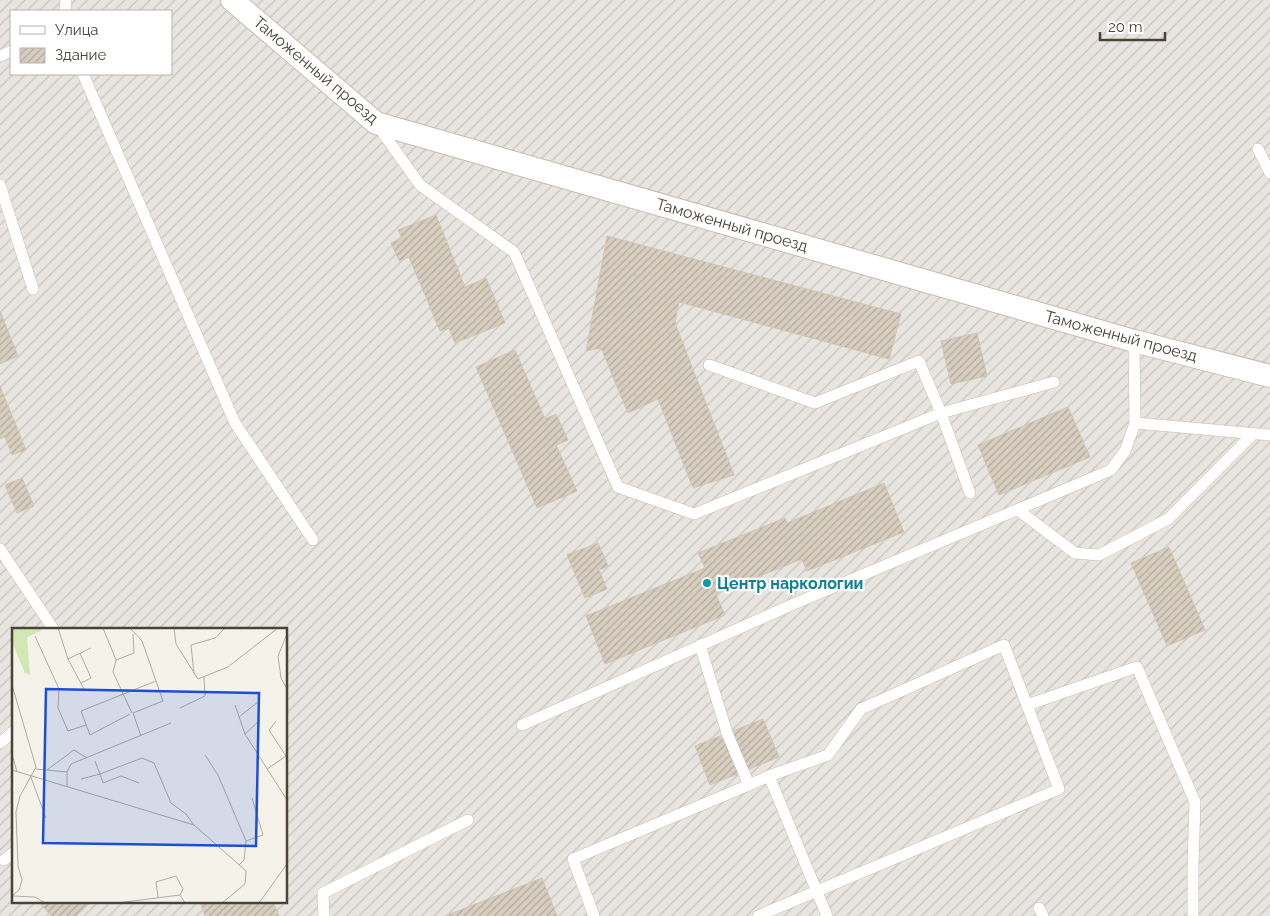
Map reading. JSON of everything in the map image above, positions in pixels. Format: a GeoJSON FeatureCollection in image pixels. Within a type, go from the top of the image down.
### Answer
{"type":"FeatureCollection","features":[{"type":"Feature","properties":{"kind":"street","name":"Таможенный проезд"},"geometry":{"type":"LineString","coordinates":[[232,0],[376,123],[1134,341],[1270,376]]}},
{"type":"Feature","properties":{"kind":"lane"},"geometry":{"type":"LineString","coordinates":[[83,75],[236,423],[312,540]]}},
{"type":"Feature","properties":{"kind":"lane"},"geometry":{"type":"LineString","coordinates":[[376,123],[420,184],[514,252],[618,487],[694,514],[941,414],[1054,382]]}},
{"type":"Feature","properties":{"kind":"lane"},"geometry":{"type":"LineString","coordinates":[[1258,149],[1270,173]]}},
{"type":"Feature","properties":{"kind":"lane"},"geometry":{"type":"LineString","coordinates":[[0,185],[34,289]]}},
{"type":"Feature","properties":{"kind":"lane"},"geometry":{"type":"LineString","coordinates":[[522,725],[796,602],[1111,470],[1125,452],[1135,423],[1134,341]]}},
{"type":"Feature","properties":{"kind":"lane"},"geometry":{"type":"LineString","coordinates":[[709,365],[815,402],[919,361],[970,493]]}},
{"type":"Feature","properties":{"kind":"lane"},"geometry":{"type":"LineString","coordinates":[[1135,423],[1270,436]]}},
{"type":"Feature","properties":{"kind":"lane"},"geometry":{"type":"LineString","coordinates":[[1018,510],[1075,553],[1099,554],[1168,519],[1253,434]]}},
{"type":"Feature","properties":{"kind":"lane"},"geometry":{"type":"LineString","coordinates":[[0,548],[53,628]]}},
{"type":"Feature","properties":{"kind":"lane"},"geometry":{"type":"LineString","coordinates":[[594,916],[573,860],[769,776],[828,755],[861,709],[1004,645],[1059,788],[758,916]]}},
{"type":"Feature","properties":{"kind":"lane"},"geometry":{"type":"LineString","coordinates":[[700,646],[727,733],[749,785]]}},
{"type":"Feature","properties":{"kind":"lane"},"geometry":{"type":"LineString","coordinates":[[1027,705],[1137,667],[1195,802],[1193,916]]}},
{"type":"Feature","properties":{"kind":"lane"},"geometry":{"type":"LineString","coordinates":[[0,743],[12,733]]}},
{"type":"Feature","properties":{"kind":"lane"},"geometry":{"type":"LineString","coordinates":[[769,776],[827,916]]}},
{"type":"Feature","properties":{"kind":"lane"},"geometry":{"type":"LineString","coordinates":[[324,916],[323,893],[468,820]]}},
{"type":"Feature","properties":{"kind":"lane"},"geometry":{"type":"LineString","coordinates":[[4,860],[12,854]]}},
{"type":"Feature","properties":{"kind":"shaded area"},"geometry":{"type":"Polygon","coordinates":[[[0,0],[1270,0],[1270,916],[0,916],[0,0]]]}},
{"type":"Feature","properties":{"kind":"building"},"geometry":{"type":"Polygon","coordinates":[[[436,215],[465,287],[486,278],[505,323],[455,343],[449,328],[440,331],[409,257],[399,261],[391,243],[402,238],[398,230],[436,215]]]}},
{"type":"Feature","properties":{"kind":"building"},"geometry":{"type":"Polygon","coordinates":[[[607,236],[901,314],[889,359],[679,302],[675,323],[734,475],[693,488],[658,399],[628,413],[601,348],[586,351],[607,236]]]}},
{"type":"Feature","properties":{"kind":"building"},"geometry":{"type":"Polygon","coordinates":[[[0,311],[18,356],[0,364],[0,311]]]}},
{"type":"Feature","properties":{"kind":"building"},"geometry":{"type":"Polygon","coordinates":[[[977,333],[987,376],[951,384],[941,341],[977,333]]]}},
{"type":"Feature","properties":{"kind":"building"},"geometry":{"type":"Polygon","coordinates":[[[515,350],[545,419],[556,414],[568,440],[556,445],[577,491],[537,508],[476,367],[515,350]]]}},
{"type":"Feature","properties":{"kind":"building"},"geometry":{"type":"Polygon","coordinates":[[[0,386],[26,450],[12,455],[5,437],[0,439],[0,386]]]}},
{"type":"Feature","properties":{"kind":"building"},"geometry":{"type":"Polygon","coordinates":[[[1068,407],[1090,457],[999,495],[978,445],[1068,407]]]}},
{"type":"Feature","properties":{"kind":"building"},"geometry":{"type":"Polygon","coordinates":[[[22,478],[34,506],[17,513],[5,485],[22,478]]]}},
{"type":"Feature","properties":{"kind":"building","name":"Центр наркологии"},"geometry":{"type":"Polygon","coordinates":[[[884,483],[904,532],[807,571],[802,559],[716,594],[725,615],[605,664],[586,616],[705,568],[698,553],[785,518],[787,523],[884,483]]]}},
{"type":"Feature","properties":{"kind":"building"},"geometry":{"type":"Polygon","coordinates":[[[598,543],[608,566],[599,570],[607,589],[585,598],[567,555],[598,543]]]}},
{"type":"Feature","properties":{"kind":"building"},"geometry":{"type":"Polygon","coordinates":[[[1169,547],[1205,630],[1167,646],[1131,563],[1169,547]]]}},
{"type":"Feature","properties":{"kind":"building"},"geometry":{"type":"Polygon","coordinates":[[[763,719],[779,757],[710,785],[695,746],[763,719]]]}},
{"type":"Feature","properties":{"kind":"building"},"geometry":{"type":"Polygon","coordinates":[[[542,878],[557,916],[445,916],[542,878]]]}},
{"type":"Feature","properties":{"kind":"building"},"geometry":{"type":"Polygon","coordinates":[[[41,904],[89,904],[76,916],[51,916],[41,904]]]}},
{"type":"Feature","properties":{"kind":"building"},"geometry":{"type":"Polygon","coordinates":[[[201,904],[274,904],[279,916],[205,916],[201,904]]]}},
{"type":"Feature","properties":{"kind":"place","name":"Центр наркологии"},"geometry":{"type":"Point","coordinates":[707,583]}}]}
